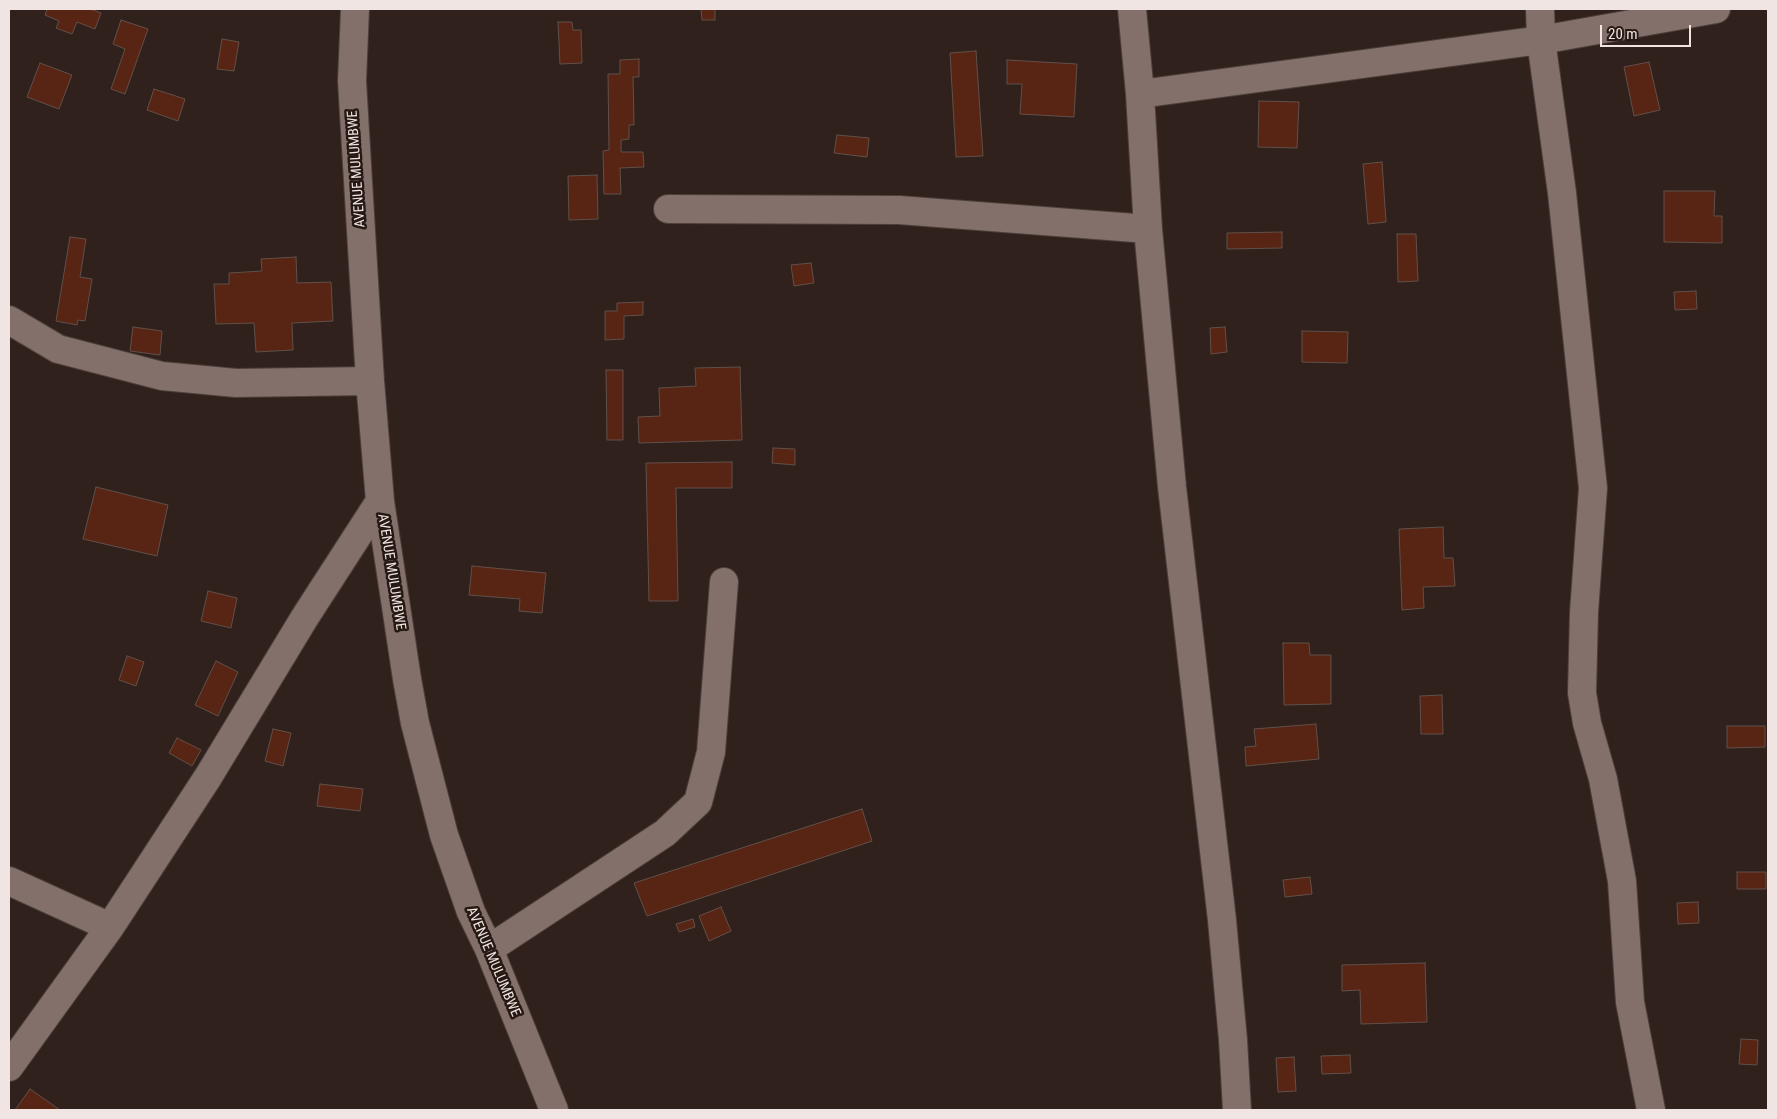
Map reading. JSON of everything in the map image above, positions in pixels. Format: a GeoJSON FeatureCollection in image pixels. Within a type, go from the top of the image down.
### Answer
{"type":"FeatureCollection","features":[{"type":"Feature","properties":{"kind":"street","name":"AVENUE MULUMBWE"},"geometry":{"type":"LineString","coordinates":[[354,9],[352,81],[370,381],[380,501],[407,678],[427,773],[450,852],[471,912],[489,949],[554,1110]]}},
{"type":"Feature","properties":{"kind":"street"},"geometry":{"type":"LineString","coordinates":[[1132,9],[1140,94],[1148,229],[1172,486],[1222,920],[1233,1040],[1237,1110]]}},
{"type":"Feature","properties":{"kind":"street"},"geometry":{"type":"LineString","coordinates":[[1540,9],[1541,40],[1562,201],[1593,488],[1584,612],[1582,693],[1587,723],[1603,779],[1622,881],[1630,1002],[1651,1110]]}},
{"type":"Feature","properties":{"kind":"street"},"geometry":{"type":"LineString","coordinates":[[1140,94],[1541,40],[1716,9]]}},
{"type":"Feature","properties":{"kind":"street"},"geometry":{"type":"LineString","coordinates":[[668,209],[899,210],[1148,229]]}},
{"type":"Feature","properties":{"kind":"street"},"geometry":{"type":"LineString","coordinates":[[9,320],[58,349],[162,376],[236,383],[370,381]]}},
{"type":"Feature","properties":{"kind":"street"},"geometry":{"type":"LineString","coordinates":[[9,1067],[110,927],[208,776],[305,617],[380,501]]}},
{"type":"Feature","properties":{"kind":"street"},"geometry":{"type":"LineString","coordinates":[[489,949],[665,833],[698,802],[711,752],[724,582]]}},
{"type":"Feature","properties":{"kind":"street"},"geometry":{"type":"LineString","coordinates":[[9,881],[110,927]]}},
{"type":"Feature","properties":{"kind":"building"},"geometry":{"type":"Polygon","coordinates":[[[47,9],[90,9],[101,13],[95,29],[77,22],[72,34],[56,28],[59,21],[45,15],[47,9]]]}},
{"type":"Feature","properties":{"kind":"building"},"geometry":{"type":"Polygon","coordinates":[[[701,9],[715,9],[715,20],[702,20],[701,9]]]}},
{"type":"Feature","properties":{"kind":"building"},"geometry":{"type":"Polygon","coordinates":[[[121,20],[148,29],[125,94],[111,89],[125,49],[113,44],[121,20]]]}},
{"type":"Feature","properties":{"kind":"building"},"geometry":{"type":"Polygon","coordinates":[[[558,22],[572,22],[573,30],[581,30],[582,63],[560,64],[558,22]]]}},
{"type":"Feature","properties":{"kind":"building"},"geometry":{"type":"Polygon","coordinates":[[[222,39],[239,42],[234,71],[217,69],[222,39]]]}},
{"type":"Feature","properties":{"kind":"building"},"geometry":{"type":"Polygon","coordinates":[[[976,51],[983,156],[956,157],[950,53],[976,51]]]}},
{"type":"Feature","properties":{"kind":"building"},"geometry":{"type":"Polygon","coordinates":[[[639,59],[639,77],[633,77],[634,125],[629,125],[629,139],[621,140],[621,152],[643,152],[644,167],[620,168],[621,194],[604,194],[603,151],[609,150],[608,74],[620,74],[620,60],[639,59]]]}},
{"type":"Feature","properties":{"kind":"building"},"geometry":{"type":"Polygon","coordinates":[[[1007,60],[1077,64],[1074,117],[1020,114],[1022,84],[1007,84],[1007,60]]]}},
{"type":"Feature","properties":{"kind":"building"},"geometry":{"type":"Polygon","coordinates":[[[1649,62],[1660,110],[1634,116],[1624,67],[1649,62]]]}},
{"type":"Feature","properties":{"kind":"building"},"geometry":{"type":"Polygon","coordinates":[[[40,63],[72,75],[59,109],[27,97],[40,63]]]}},
{"type":"Feature","properties":{"kind":"building"},"geometry":{"type":"Polygon","coordinates":[[[154,89],[185,99],[178,121],[147,110],[154,89]]]}},
{"type":"Feature","properties":{"kind":"building"},"geometry":{"type":"Polygon","coordinates":[[[1259,101],[1299,102],[1297,148],[1258,147],[1259,101]]]}},
{"type":"Feature","properties":{"kind":"building"},"geometry":{"type":"Polygon","coordinates":[[[837,135],[869,138],[867,157],[834,153],[837,135]]]}},
{"type":"Feature","properties":{"kind":"building"},"geometry":{"type":"Polygon","coordinates":[[[1382,162],[1386,222],[1368,224],[1363,164],[1382,162]]]}},
{"type":"Feature","properties":{"kind":"building"},"geometry":{"type":"Polygon","coordinates":[[[597,175],[598,219],[569,220],[568,176],[597,175]]]}},
{"type":"Feature","properties":{"kind":"building"},"geometry":{"type":"Polygon","coordinates":[[[1664,191],[1715,191],[1714,216],[1722,216],[1722,243],[1664,242],[1664,191]]]}},
{"type":"Feature","properties":{"kind":"building"},"geometry":{"type":"Polygon","coordinates":[[[1282,232],[1282,248],[1227,249],[1227,233],[1282,232]]]}},
{"type":"Feature","properties":{"kind":"building"},"geometry":{"type":"Polygon","coordinates":[[[1397,234],[1416,234],[1418,281],[1398,282],[1397,234]]]}},
{"type":"Feature","properties":{"kind":"building"},"geometry":{"type":"Polygon","coordinates":[[[70,237],[86,239],[80,277],[92,279],[85,321],[78,320],[77,325],[56,321],[70,237]]]}},
{"type":"Feature","properties":{"kind":"building"},"geometry":{"type":"Polygon","coordinates":[[[296,257],[297,283],[331,282],[333,321],[292,323],[293,350],[256,352],[254,323],[216,324],[214,284],[229,284],[229,273],[262,271],[261,259],[296,257]]]}},
{"type":"Feature","properties":{"kind":"building"},"geometry":{"type":"Polygon","coordinates":[[[811,263],[814,283],[794,286],[791,265],[811,263]]]}},
{"type":"Feature","properties":{"kind":"building"},"geometry":{"type":"Polygon","coordinates":[[[1696,291],[1697,309],[1675,310],[1674,292],[1696,291]]]}},
{"type":"Feature","properties":{"kind":"building"},"geometry":{"type":"Polygon","coordinates":[[[643,302],[643,315],[624,316],[624,339],[605,340],[605,311],[617,311],[617,303],[643,302]]]}},
{"type":"Feature","properties":{"kind":"building"},"geometry":{"type":"Polygon","coordinates":[[[133,327],[162,331],[160,355],[130,351],[133,327]]]}},
{"type":"Feature","properties":{"kind":"building"},"geometry":{"type":"Polygon","coordinates":[[[1225,327],[1227,352],[1211,354],[1210,328],[1225,327]]]}},
{"type":"Feature","properties":{"kind":"building"},"geometry":{"type":"Polygon","coordinates":[[[1302,331],[1348,332],[1347,363],[1302,362],[1302,331]]]}},
{"type":"Feature","properties":{"kind":"building"},"geometry":{"type":"Polygon","coordinates":[[[740,367],[742,440],[639,443],[638,417],[660,416],[659,388],[696,386],[695,368],[740,367]]]}},
{"type":"Feature","properties":{"kind":"building"},"geometry":{"type":"Polygon","coordinates":[[[606,370],[623,370],[623,440],[607,440],[606,370]]]}},
{"type":"Feature","properties":{"kind":"building"},"geometry":{"type":"Polygon","coordinates":[[[773,448],[795,449],[795,465],[772,463],[773,448]]]}},
{"type":"Feature","properties":{"kind":"building"},"geometry":{"type":"Polygon","coordinates":[[[732,462],[732,488],[676,488],[678,601],[649,601],[646,463],[732,462]]]}},
{"type":"Feature","properties":{"kind":"building"},"geometry":{"type":"Polygon","coordinates":[[[96,487],[168,505],[157,556],[83,539],[96,487]]]}},
{"type":"Feature","properties":{"kind":"building"},"geometry":{"type":"Polygon","coordinates":[[[1443,527],[1444,558],[1453,558],[1455,586],[1423,587],[1424,608],[1402,610],[1399,529],[1443,527]]]}},
{"type":"Feature","properties":{"kind":"building"},"geometry":{"type":"Polygon","coordinates":[[[472,566],[546,573],[542,613],[519,611],[520,599],[469,595],[472,566]]]}},
{"type":"Feature","properties":{"kind":"building"},"geometry":{"type":"Polygon","coordinates":[[[208,591],[237,598],[231,628],[201,621],[208,591]]]}},
{"type":"Feature","properties":{"kind":"building"},"geometry":{"type":"Polygon","coordinates":[[[1283,643],[1309,643],[1310,655],[1331,655],[1331,704],[1284,705],[1283,643]]]}},
{"type":"Feature","properties":{"kind":"building"},"geometry":{"type":"Polygon","coordinates":[[[127,656],[144,662],[136,686],[119,680],[127,656]]]}},
{"type":"Feature","properties":{"kind":"building"},"geometry":{"type":"Polygon","coordinates":[[[216,661],[238,672],[218,716],[195,705],[216,661]]]}},
{"type":"Feature","properties":{"kind":"building"},"geometry":{"type":"Polygon","coordinates":[[[1442,695],[1443,734],[1421,734],[1420,696],[1442,695]]]}},
{"type":"Feature","properties":{"kind":"building"},"geometry":{"type":"Polygon","coordinates":[[[1316,724],[1319,759],[1246,766],[1245,747],[1256,746],[1254,729],[1316,724]]]}},
{"type":"Feature","properties":{"kind":"building"},"geometry":{"type":"Polygon","coordinates":[[[1727,726],[1765,726],[1765,747],[1727,748],[1727,726]]]}},
{"type":"Feature","properties":{"kind":"building"},"geometry":{"type":"Polygon","coordinates":[[[273,729],[291,733],[283,766],[265,761],[273,729]]]}},
{"type":"Feature","properties":{"kind":"building"},"geometry":{"type":"Polygon","coordinates":[[[177,738],[201,750],[192,766],[169,753],[177,738]]]}},
{"type":"Feature","properties":{"kind":"building"},"geometry":{"type":"Polygon","coordinates":[[[320,784],[363,789],[360,811],[317,806],[320,784]]]}},
{"type":"Feature","properties":{"kind":"building"},"geometry":{"type":"Polygon","coordinates":[[[862,809],[872,841],[647,916],[634,883],[862,809]]]}},
{"type":"Feature","properties":{"kind":"building"},"geometry":{"type":"Polygon","coordinates":[[[1737,872],[1766,872],[1766,889],[1737,889],[1737,872]]]}},
{"type":"Feature","properties":{"kind":"building"},"geometry":{"type":"Polygon","coordinates":[[[1310,877],[1312,894],[1285,897],[1283,880],[1310,877]]]}},
{"type":"Feature","properties":{"kind":"building"},"geometry":{"type":"Polygon","coordinates":[[[1698,902],[1699,923],[1678,924],[1677,903],[1698,902]]]}},
{"type":"Feature","properties":{"kind":"building"},"geometry":{"type":"Polygon","coordinates":[[[721,907],[731,931],[709,941],[699,916],[721,907]]]}},
{"type":"Feature","properties":{"kind":"building"},"geometry":{"type":"Polygon","coordinates":[[[693,919],[695,927],[679,932],[676,924],[693,919]]]}},
{"type":"Feature","properties":{"kind":"building"},"geometry":{"type":"Polygon","coordinates":[[[1425,963],[1427,1022],[1361,1024],[1360,990],[1342,991],[1342,965],[1425,963]]]}},
{"type":"Feature","properties":{"kind":"building"},"geometry":{"type":"Polygon","coordinates":[[[1741,1039],[1758,1040],[1757,1065],[1739,1064],[1741,1039]]]}},
{"type":"Feature","properties":{"kind":"building"},"geometry":{"type":"Polygon","coordinates":[[[1350,1055],[1351,1073],[1322,1074],[1321,1056],[1350,1055]]]}},
{"type":"Feature","properties":{"kind":"building"},"geometry":{"type":"Polygon","coordinates":[[[1294,1057],[1296,1091],[1278,1092],[1276,1058],[1294,1057]]]}},
{"type":"Feature","properties":{"kind":"building"},"geometry":{"type":"Polygon","coordinates":[[[30,1089],[60,1110],[15,1110],[30,1089]]]}}]}
